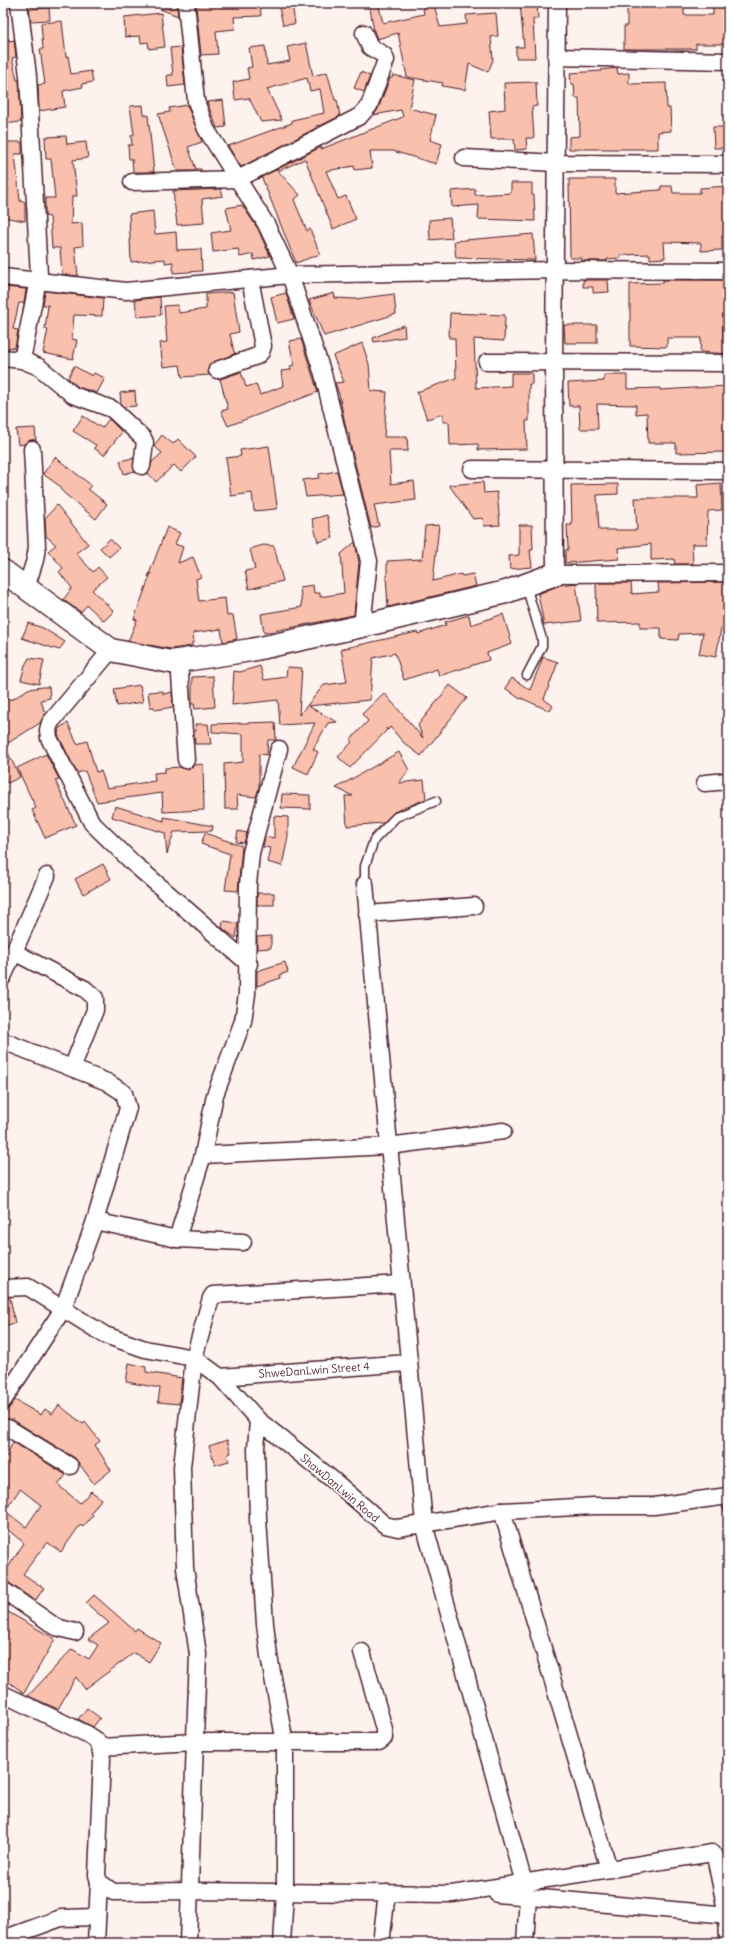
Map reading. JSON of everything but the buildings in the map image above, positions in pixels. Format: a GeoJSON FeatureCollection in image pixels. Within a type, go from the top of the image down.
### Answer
{"type":"FeatureCollection","features":[{"type":"Feature","properties":{"kind":"street"},"geometry":{"type":"LineString","coordinates":[[19,3],[28,76],[39,275],[22,360]]}},
{"type":"Feature","properties":{"kind":"street"},"geometry":{"type":"LineString","coordinates":[[186,3],[196,101],[206,129],[266,224],[290,275],[323,374],[369,561],[362,626]]}},
{"type":"Feature","properties":{"kind":"street"},"geometry":{"type":"LineString","coordinates":[[555,574],[556,470],[554,362],[556,270],[557,3]]}},
{"type":"Feature","properties":{"kind":"street"},"geometry":{"type":"LineString","coordinates":[[132,182],[238,179],[360,116],[369,106],[386,60],[384,55],[370,47],[364,33]]}},
{"type":"Feature","properties":{"kind":"street"},"geometry":{"type":"LineString","coordinates":[[556,57],[728,61]]}},
{"type":"Feature","properties":{"kind":"street"},"geometry":{"type":"LineString","coordinates":[[464,158],[556,163],[728,164]]}},
{"type":"Feature","properties":{"kind":"street"},"geometry":{"type":"LineString","coordinates":[[3,277],[126,292],[290,275],[556,270],[728,271]]}},
{"type":"Feature","properties":{"kind":"street"},"geometry":{"type":"LineString","coordinates":[[217,370],[257,356],[261,352],[263,346],[250,279]]}},
{"type":"Feature","properties":{"kind":"street"},"geometry":{"type":"LineString","coordinates":[[3,358],[22,360],[39,367],[73,395],[112,409],[143,438],[145,442],[142,466]]}},
{"type":"Feature","properties":{"kind":"street"},"geometry":{"type":"LineString","coordinates":[[487,362],[728,363]]}},
{"type":"Feature","properties":{"kind":"street"},"geometry":{"type":"LineString","coordinates":[[26,588],[35,560],[37,547],[32,449]]}},
{"type":"Feature","properties":{"kind":"street"},"geometry":{"type":"LineString","coordinates":[[472,469],[728,471]]}},
{"type":"Feature","properties":{"kind":"street"},"geometry":{"type":"LineString","coordinates":[[3,571],[111,650],[171,662],[251,650],[362,626],[506,592],[555,574],[728,574]]}},
{"type":"Feature","properties":{"kind":"street"},"geometry":{"type":"LineString","coordinates":[[111,650],[54,718],[48,730],[50,738],[92,823],[133,863],[249,964]]}},
{"type":"Feature","properties":{"kind":"street"},"geometry":{"type":"LineString","coordinates":[[179,661],[186,760]]}},
{"type":"Feature","properties":{"kind":"street"},"geometry":{"type":"LineString","coordinates":[[177,1240],[203,1154],[215,1095],[243,1021],[248,994],[248,885],[251,853],[279,749]]}},
{"type":"Feature","properties":{"kind":"street"},"geometry":{"type":"LineString","coordinates":[[705,783],[728,781]]}},
{"type":"Feature","properties":{"kind":"street"},"geometry":{"type":"LineString","coordinates":[[3,977],[47,876]]}},
{"type":"Feature","properties":{"kind":"street"},"geometry":{"type":"LineString","coordinates":[[364,884],[424,1524],[526,1890],[525,1943]]}},
{"type":"Feature","properties":{"kind":"street"},"geometry":{"type":"LineString","coordinates":[[367,914],[474,906]]}},
{"type":"Feature","properties":{"kind":"street"},"geometry":{"type":"LineString","coordinates":[[14,952],[86,989],[95,998],[95,1010],[72,1068]]}},
{"type":"Feature","properties":{"kind":"street"},"geometry":{"type":"LineString","coordinates":[[3,1041],[107,1082],[124,1094],[128,1108],[95,1221],[63,1309],[3,1401]]}},
{"type":"Feature","properties":{"kind":"street"},"geometry":{"type":"LineString","coordinates":[[203,1154],[389,1146],[504,1131]]}},
{"type":"Feature","properties":{"kind":"street"},"geometry":{"type":"LineString","coordinates":[[95,1221],[177,1240],[243,1242]]}},
{"type":"Feature","properties":{"kind":"street"},"geometry":{"type":"LineString","coordinates":[[188,1943],[198,1654],[185,1568],[182,1467],[194,1358],[213,1295],[401,1284]]}},
{"type":"Feature","properties":{"kind":"street","name":"ShawDanLwin Road"},"geometry":{"type":"LineString","coordinates":[[3,1288],[28,1287],[105,1335],[145,1349],[194,1358],[220,1377],[258,1420],[333,1480],[384,1525],[398,1528],[502,1511],[594,1506],[654,1506],[727,1500]]}},
{"type":"Feature","properties":{"kind":"street","name":"ShweDanLwin Street 4"},"geometry":{"type":"LineString","coordinates":[[220,1377],[408,1363]]}},
{"type":"Feature","properties":{"kind":"street"},"geometry":{"type":"LineString","coordinates":[[258,1420],[256,1449],[258,1512],[265,1624],[269,1656],[285,1743],[285,1893],[282,1943]]}},
{"type":"Feature","properties":{"kind":"street"},"geometry":{"type":"LineString","coordinates":[[3,1427],[8,1428],[70,1466]]}},
{"type":"Feature","properties":{"kind":"street"},"geometry":{"type":"LineString","coordinates":[[502,1511],[609,1869]]}},
{"type":"Feature","properties":{"kind":"street"},"geometry":{"type":"LineString","coordinates":[[3,1590],[56,1627],[75,1632]]}},
{"type":"Feature","properties":{"kind":"street"},"geometry":{"type":"LineString","coordinates":[[100,1747],[195,1742],[379,1742],[384,1738],[384,1729],[362,1652]]}},
{"type":"Feature","properties":{"kind":"street"},"geometry":{"type":"LineString","coordinates":[[3,1694],[87,1734],[96,1740],[100,1747],[102,1774],[96,1866],[99,1882],[96,1943]]}},
{"type":"Feature","properties":{"kind":"street"},"geometry":{"type":"LineString","coordinates":[[526,1890],[609,1869],[712,1853],[716,1856],[728,1915],[728,1942]]}},
{"type":"Feature","properties":{"kind":"street"},"geometry":{"type":"LineString","coordinates":[[99,1882],[113,1892],[191,1891],[387,1893],[526,1890],[728,1915]]}},
{"type":"Feature","properties":{"kind":"street"},"geometry":{"type":"LineString","coordinates":[[381,1943],[387,1893]]}},
{"type":"Feature","properties":{"kind":"street"},"geometry":{"type":"LineString","coordinates":[[3,1939],[62,1918],[97,1917]]}},
{"type":"Feature","properties":{"kind":"lane"},"geometry":{"type":"LineString","coordinates":[[526,585],[542,639],[542,646],[527,675]]}},
{"type":"Feature","properties":{"kind":"lane"},"geometry":{"type":"LineString","coordinates":[[364,884],[365,866],[374,840],[396,817],[436,802]]}}]}
